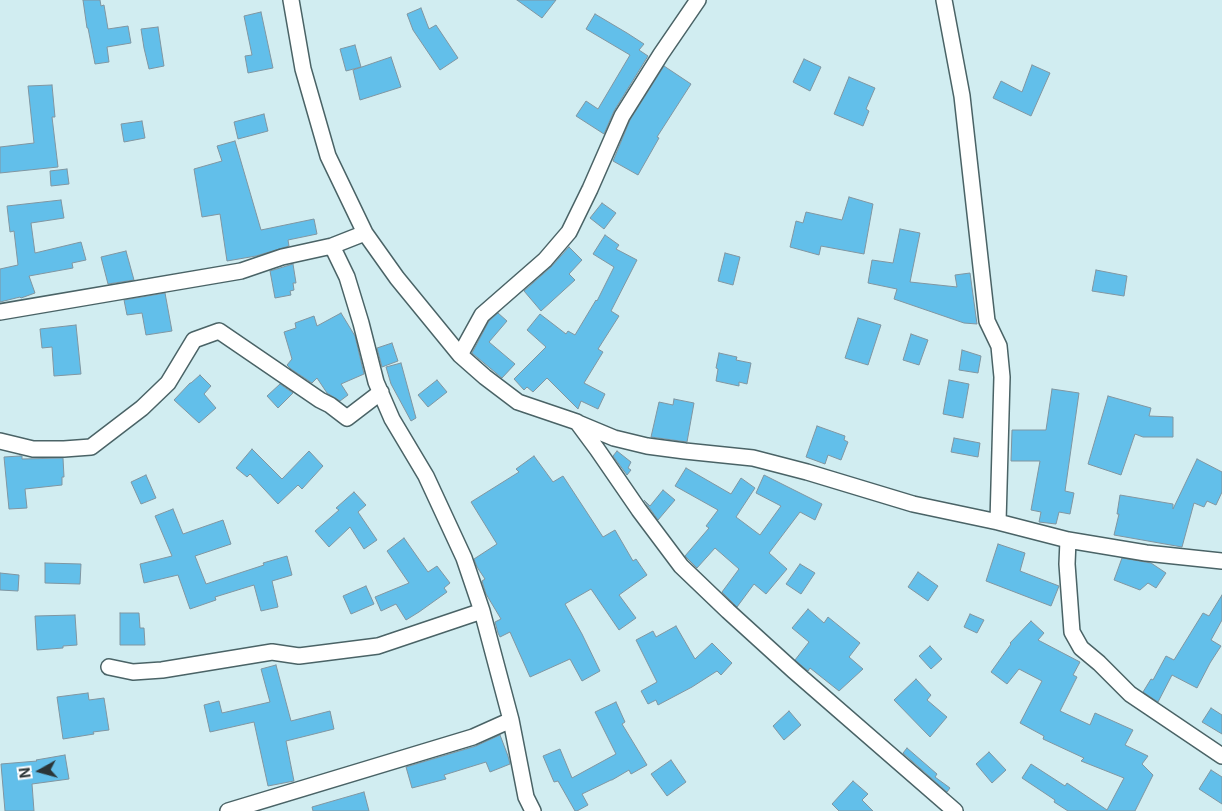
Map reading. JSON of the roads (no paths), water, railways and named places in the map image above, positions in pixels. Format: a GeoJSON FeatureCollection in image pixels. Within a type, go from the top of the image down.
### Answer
{"type":"FeatureCollection","features":[{"type":"Feature","properties":{"kind":"street"},"geometry":{"type":"LineString","coordinates":[[291,0],[303,70],[328,156],[365,234],[397,278],[460,355],[518,402],[577,422],[614,438],[647,446],[753,458],[913,504],[998,522],[1068,540],[1146,553],[1222,561]]}},
{"type":"Feature","properties":{"kind":"street"},"geometry":{"type":"LineString","coordinates":[[460,355],[482,315],[545,260],[569,232],[622,116],[698,0]]}},
{"type":"Feature","properties":{"kind":"street"},"geometry":{"type":"LineString","coordinates":[[944,0],[962,96],[987,321],[999,346],[1002,377],[998,522]]}},
{"type":"Feature","properties":{"kind":"street"},"geometry":{"type":"LineString","coordinates":[[0,312],[241,271],[282,257],[332,246],[365,234]]}},
{"type":"Feature","properties":{"kind":"street"},"geometry":{"type":"LineString","coordinates":[[332,246],[347,277],[376,382],[392,420],[426,476],[464,558],[482,612],[511,720],[526,797],[533,811]]}},
{"type":"Feature","properties":{"kind":"street"},"geometry":{"type":"LineString","coordinates":[[0,441],[33,449],[91,447],[142,408],[168,383],[194,340],[219,331],[347,418],[381,392]]}},
{"type":"Feature","properties":{"kind":"street"},"geometry":{"type":"LineString","coordinates":[[577,422],[681,566],[794,671],[955,811]]}},
{"type":"Feature","properties":{"kind":"street"},"geometry":{"type":"LineString","coordinates":[[1068,540],[1067,564],[1072,632],[1081,648],[1130,694],[1222,756]]}},
{"type":"Feature","properties":{"kind":"street"},"geometry":{"type":"LineString","coordinates":[[110,667],[133,672],[162,670],[272,652],[299,656],[378,646],[482,612]]}},
{"type":"Feature","properties":{"kind":"street"},"geometry":{"type":"LineString","coordinates":[[228,811],[473,737],[511,720]]}}]}
